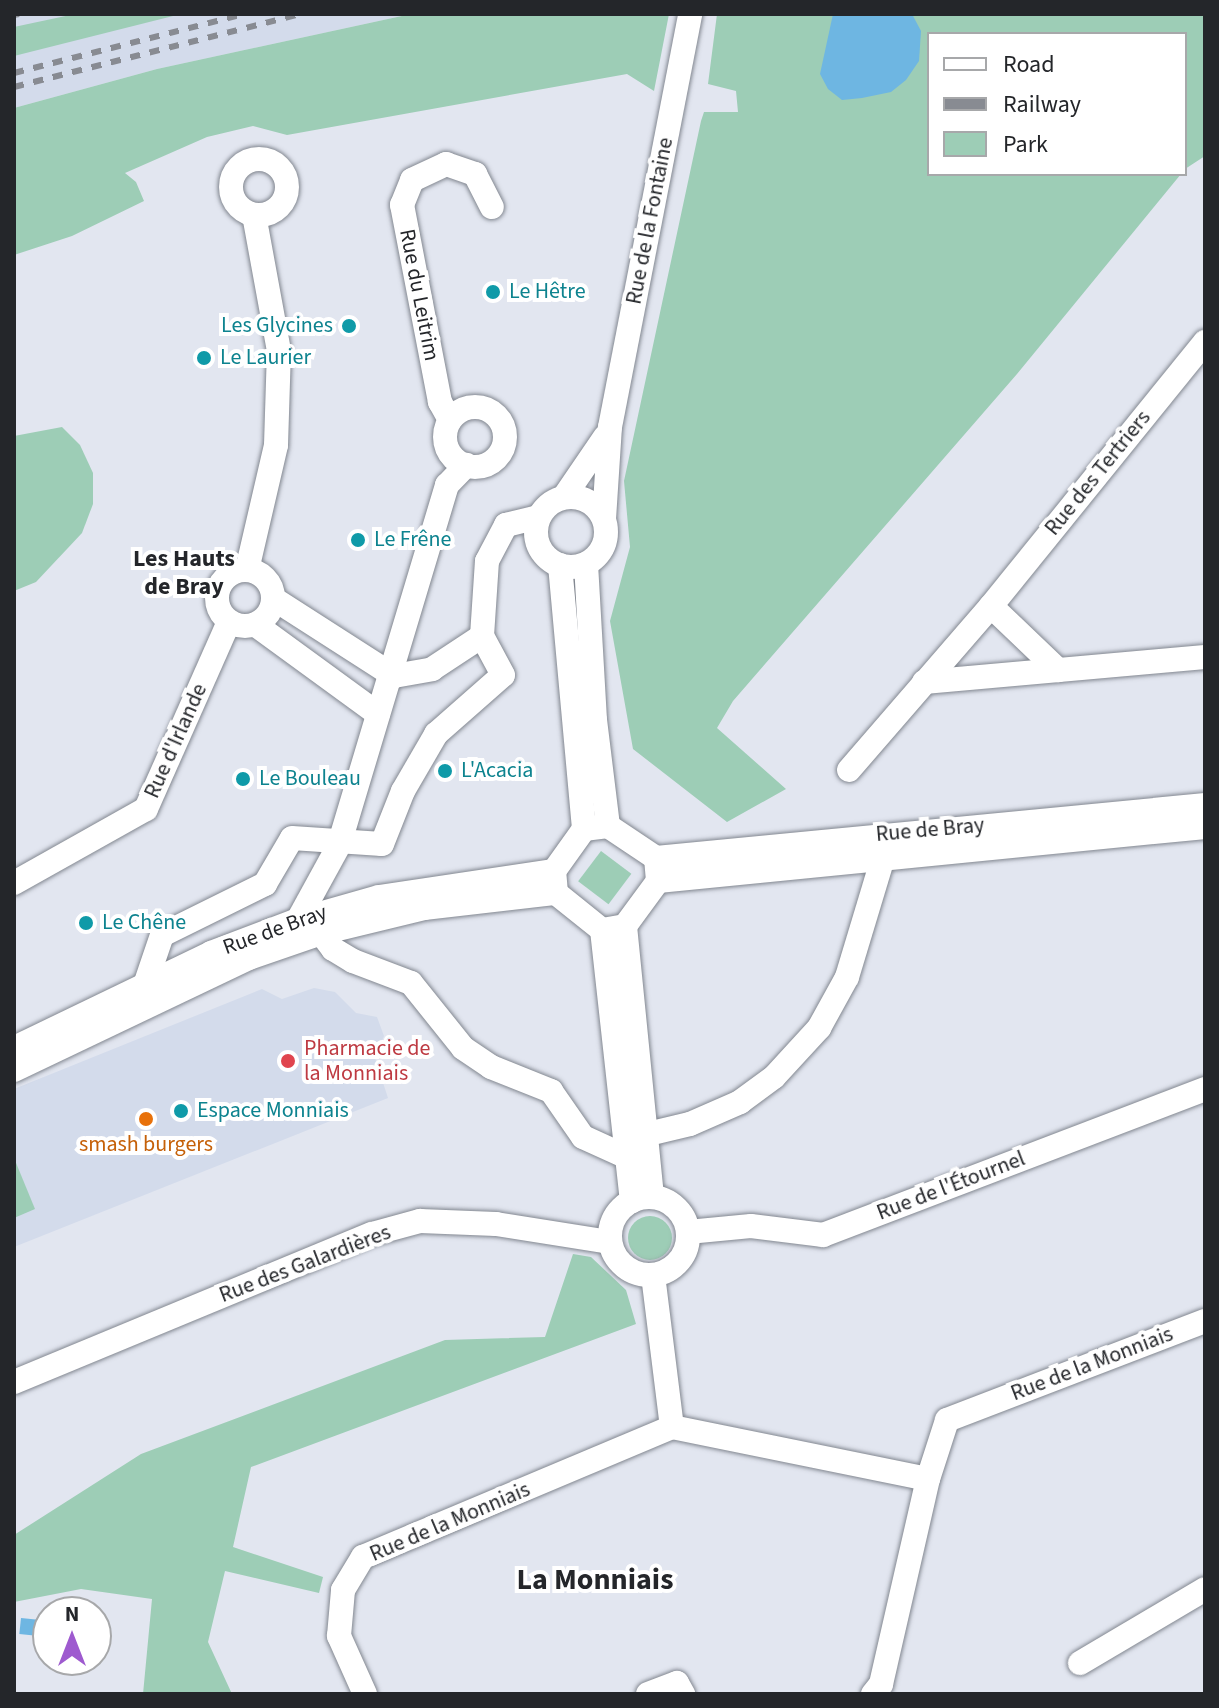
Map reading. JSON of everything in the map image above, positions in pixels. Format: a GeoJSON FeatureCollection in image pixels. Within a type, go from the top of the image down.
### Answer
{"type":"FeatureCollection","features":[{"type":"Feature","properties":{"kind":"street","name":"Rue de la Fontaine"},"geometry":{"type":"LineString","coordinates":[[604,519],[610,427],[690,14]]}},
{"type":"Feature","properties":{"kind":"street","name":"Rue du Leitrim"},"geometry":{"type":"LineString","coordinates":[[466,465],[448,450],[450,420],[440,402],[402,205],[412,180],[446,164],[475,174],[492,207]]}},
{"type":"Feature","properties":{"kind":"street"},"geometry":{"type":"LineString","coordinates":[[247,570],[276,445],[279,351],[254,215]]}},
{"type":"Feature","properties":{"kind":"street","name":"Rue des Tertriers"},"geometry":{"type":"LineString","coordinates":[[849,770],[991,606],[1205,342]]}},
{"type":"Feature","properties":{"kind":"street"},"geometry":{"type":"LineString","coordinates":[[298,920],[339,845],[378,714],[394,676],[447,485],[466,465],[486,465],[499,455],[505,433],[502,423],[476,407],[450,420]]}},
{"type":"Feature","properties":{"kind":"street","name":"Rue de la Fontaine"},"geometry":{"type":"LineString","coordinates":[[564,497],[610,427]]}},
{"type":"Feature","properties":{"kind":"street"},"geometry":{"type":"LineString","coordinates":[[145,985],[162,935],[265,884],[292,838],[339,845],[382,844],[403,791],[436,734],[503,675],[482,636],[487,561],[506,525],[539,517],[564,497],[588,501],[604,519],[606,540],[586,564],[595,720],[596,828],[555,882],[614,928],[648,1134],[642,1199]]}},
{"type":"Feature","properties":{"kind":"street"},"geometry":{"type":"LineString","coordinates":[[539,517],[542,551],[560,565],[586,564]]}},
{"type":"Feature","properties":{"kind":"street"},"geometry":{"type":"LineString","coordinates":[[560,565],[596,828],[657,869],[614,928],[629,1158],[642,1199]]}},
{"type":"Feature","properties":{"kind":"street"},"geometry":{"type":"LineString","coordinates":[[256,625],[270,612],[274,599],[268,581],[247,570],[229,576],[218,590],[219,609],[229,622],[256,625],[378,714]]}},
{"type":"Feature","properties":{"kind":"street"},"geometry":{"type":"LineString","coordinates":[[274,599],[394,676],[432,669],[482,636]]}},
{"type":"Feature","properties":{"kind":"street"},"geometry":{"type":"LineString","coordinates":[[991,606],[1058,670]]}},
{"type":"Feature","properties":{"kind":"street","name":"Rue d'Irlande"},"geometry":{"type":"LineString","coordinates":[[14,883],[146,809],[229,622]]}},
{"type":"Feature","properties":{"kind":"street"},"geometry":{"type":"LineString","coordinates":[[924,682],[1205,657]]}},
{"type":"Feature","properties":{"kind":"street","name":"Rue de Bray"},"geometry":{"type":"LineString","coordinates":[[657,869],[1205,805]]}},
{"type":"Feature","properties":{"kind":"street","name":"Rue de Bray"},"geometry":{"type":"LineString","coordinates":[[657,869],[883,858],[1205,827]]}},
{"type":"Feature","properties":{"kind":"street"},"geometry":{"type":"LineString","coordinates":[[648,1134],[690,1124],[740,1102],[774,1077],[819,1028],[847,977],[883,858]]}},
{"type":"Feature","properties":{"kind":"street","name":"Rue de Bray"},"geometry":{"type":"LineString","coordinates":[[14,1048],[145,985],[298,920],[379,897],[555,882]]}},
{"type":"Feature","properties":{"kind":"street","name":"Rue de Bray"},"geometry":{"type":"LineString","coordinates":[[14,1070],[238,963],[321,933],[424,908],[555,882]]}},
{"type":"Feature","properties":{"kind":"street","name":"Rue de Bray"},"geometry":{"type":"LineString","coordinates":[[321,933],[333,949],[353,961],[411,983],[463,1048],[491,1067],[551,1091],[583,1137],[629,1158]]}},
{"type":"Feature","properties":{"kind":"street","name":"Rue de l'Étournel"},"geometry":{"type":"LineString","coordinates":[[688,1232],[751,1226],[823,1235],[1205,1089]]}},
{"type":"Feature","properties":{"kind":"street"},"geometry":{"type":"LineString","coordinates":[[642,1199],[676,1208],[688,1232],[679,1261],[653,1275],[625,1267],[610,1242],[614,1218],[642,1199]]}},
{"type":"Feature","properties":{"kind":"street","name":"Rue des Galardières"},"geometry":{"type":"LineString","coordinates":[[14,1382],[372,1234],[420,1221],[496,1224],[610,1242]]}},
{"type":"Feature","properties":{"kind":"street"},"geometry":{"type":"LineString","coordinates":[[653,1275],[672,1427],[928,1479]]}},
{"type":"Feature","properties":{"kind":"street","name":"Rue de la Monniais"},"geometry":{"type":"LineString","coordinates":[[873,1694],[881,1684],[928,1479],[947,1420],[1205,1321]]}},
{"type":"Feature","properties":{"kind":"street","name":"Rue de la Monniais"},"geometry":{"type":"LineString","coordinates":[[365,1694],[339,1636],[343,1590],[363,1557],[672,1427]]}},
{"type":"Feature","properties":{"kind":"street"},"geometry":{"type":"LineString","coordinates":[[1080,1663],[1205,1589]]}},
{"type":"Feature","properties":{"kind":"street"},"geometry":{"type":"LineString","coordinates":[[648,1694],[677,1683],[683,1694]]}},
{"type":"Feature","properties":{"kind":"shaded area"},"geometry":{"type":"Polygon","coordinates":[[[14,14],[411,14],[157,69],[14,108],[14,14]]]}},
{"type":"Feature","properties":{"kind":"shaded area"},"geometry":{"type":"Polygon","coordinates":[[[314,988],[335,992],[356,1013],[377,1017],[384,1036],[375,1058],[388,1098],[14,1247],[14,1089],[262,989],[282,999],[314,988]]]}},
{"type":"Feature","properties":{"kind":"green space"},"geometry":{"type":"Polygon","coordinates":[[[75,14],[181,14],[14,56],[14,27],[75,14]]]}},
{"type":"Feature","properties":{"kind":"green space"},"geometry":{"type":"Polygon","coordinates":[[[411,14],[669,14],[654,91],[627,74],[287,135],[253,126],[207,137],[125,173],[136,182],[144,201],[72,236],[14,255],[14,108],[157,69],[411,14]]]}},
{"type":"Feature","properties":{"kind":"green space"},"geometry":{"type":"Polygon","coordinates":[[[717,14],[1205,14],[1205,156],[1187,168],[1187,32],[927,32],[927,176],[1179,176],[1017,374],[733,701],[717,728],[786,789],[727,822],[633,749],[610,621],[630,547],[624,481],[701,121],[704,112],[738,112],[736,91],[708,84],[717,14]]]}},
{"type":"Feature","properties":{"kind":"green space"},"geometry":{"type":"Polygon","coordinates":[[[62,427],[80,445],[93,473],[93,504],[82,533],[36,582],[14,591],[14,436],[62,427]]]}},
{"type":"Feature","properties":{"kind":"green space"},"geometry":{"type":"Polygon","coordinates":[[[601,851],[631,874],[608,904],[578,881],[601,851]]]}},
{"type":"Feature","properties":{"kind":"green space"},"geometry":{"type":"Polygon","coordinates":[[[14,1158],[35,1209],[14,1218],[14,1158]]]}},
{"type":"Feature","properties":{"kind":"green space"},"geometry":{"type":"Polygon","coordinates":[[[650,1216],[666,1222],[672,1238],[666,1254],[650,1260],[634,1254],[628,1238],[634,1222],[650,1216]]]}},
{"type":"Feature","properties":{"kind":"green space"},"geometry":{"type":"Polygon","coordinates":[[[573,1254],[591,1257],[626,1290],[636,1324],[251,1467],[233,1547],[323,1577],[319,1593],[225,1571],[208,1642],[232,1694],[143,1694],[152,1599],[81,1589],[32,1596],[14,1602],[14,1535],[141,1454],[445,1340],[545,1337],[573,1254]]]}},
{"type":"Feature","properties":{"kind":"water"},"geometry":{"type":"Polygon","coordinates":[[[833,14],[912,14],[921,31],[919,61],[906,80],[891,92],[862,98],[842,100],[828,89],[820,74],[833,14]]]}},
{"type":"Feature","properties":{"kind":"water"},"geometry":{"type":"Polygon","coordinates":[[[21,1618],[32,1619],[32,1635],[19,1634],[21,1618]]]}},
{"type":"Feature","properties":{"kind":"railway"},"geometry":{"type":"LineString","coordinates":[[14,15],[19,14]]}},
{"type":"Feature","properties":{"kind":"railway"},"geometry":{"type":"LineString","coordinates":[[14,73],[243,14]]}},
{"type":"Feature","properties":{"kind":"railway"},"geometry":{"type":"LineString","coordinates":[[14,87],[300,14]]}},
{"type":"Feature","properties":{"kind":"place","name":"Le Hêtre"},"geometry":{"type":"Point","coordinates":[493,292]}},
{"type":"Feature","properties":{"kind":"place","name":"Les Glycines"},"geometry":{"type":"Point","coordinates":[349,326]}},
{"type":"Feature","properties":{"kind":"place","name":"Le Laurier"},"geometry":{"type":"Point","coordinates":[204,358]}},
{"type":"Feature","properties":{"kind":"place","name":"Le Frêne"},"geometry":{"type":"Point","coordinates":[358,540]}},
{"type":"Feature","properties":{"kind":"place","name":"L'Acacia"},"geometry":{"type":"Point","coordinates":[445,771]}},
{"type":"Feature","properties":{"kind":"place","name":"Le Bouleau"},"geometry":{"type":"Point","coordinates":[243,779]}},
{"type":"Feature","properties":{"kind":"place","name":"Le Chêne"},"geometry":{"type":"Point","coordinates":[86,923]}},
{"type":"Feature","properties":{"kind":"place","name":"Pharmacie de la Monniais"},"geometry":{"type":"Point","coordinates":[288,1061]}},
{"type":"Feature","properties":{"kind":"place","name":"Espace Monniais"},"geometry":{"type":"Point","coordinates":[181,1111]}},
{"type":"Feature","properties":{"kind":"place","name":"smash burgers"},"geometry":{"type":"Point","coordinates":[146,1119]}},
{"type":"Feature","properties":{"kind":"district","name":"Les Hauts de Bray"},"geometry":{"type":"Point","coordinates":[184,573]}},
{"type":"Feature","properties":{"kind":"district","name":"La Monniais"},"geometry":{"type":"Point","coordinates":[595,1580]}}]}
